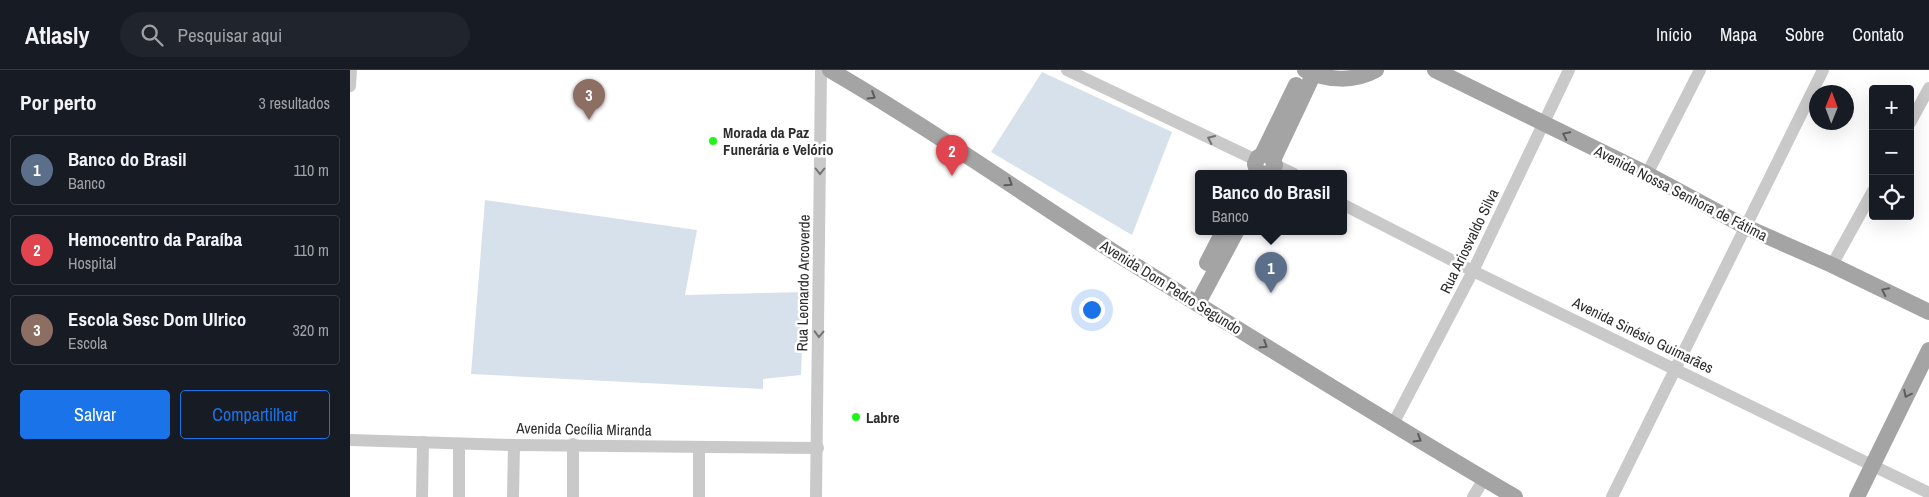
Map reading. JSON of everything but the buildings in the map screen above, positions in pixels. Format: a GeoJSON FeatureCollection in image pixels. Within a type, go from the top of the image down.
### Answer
{"type":"FeatureCollection","features":[{"type":"Feature","properties":{"kind":"main road","name":"Avenida Dom Pedro Segundo"},"geometry":{"type":"LineString","coordinates":[[830,70],[1006,180],[1116,253],[1515,497]]}},
{"type":"Feature","properties":{"kind":"main road"},"geometry":{"type":"LineString","coordinates":[[1265,168],[1307,71],[1346,80],[1357,78],[1376,70]]}},
{"type":"Feature","properties":{"kind":"main road","name":"Avenida Nossa Senhora de Fátima"},"geometry":{"type":"LineString","coordinates":[[1435,70],[1647,174],[1746,227],[1832,265],[1929,312]]}},
{"type":"Feature","properties":{"kind":"main road"},"geometry":{"type":"LineString","coordinates":[[1194,300],[1222,235]]}},
{"type":"Feature","properties":{"kind":"main road"},"geometry":{"type":"LineString","coordinates":[[1194,300],[1234,235]]}},
{"type":"Feature","properties":{"kind":"main road"},"geometry":{"type":"LineString","coordinates":[[1857,497],[1929,350]]}},
{"type":"Feature","properties":{"kind":"street"},"geometry":{"type":"LineString","coordinates":[[350,86],[351,70]]}},
{"type":"Feature","properties":{"kind":"street","name":"Rua Leonardo Arcoverde"},"geometry":{"type":"LineString","coordinates":[[816,497],[821,70]]}},
{"type":"Feature","properties":{"kind":"street"},"geometry":{"type":"LineString","coordinates":[[1067,70],[1265,168]]}},
{"type":"Feature","properties":{"kind":"street","name":"Rua Ariosvaldo Silva"},"geometry":{"type":"LineString","coordinates":[[1393,424],[1473,271],[1569,70]]}},
{"type":"Feature","properties":{"kind":"street"},"geometry":{"type":"LineString","coordinates":[[1647,174],[1700,70]]}},
{"type":"Feature","properties":{"kind":"street"},"geometry":{"type":"LineString","coordinates":[[1612,497],[1823,70]]}},
{"type":"Feature","properties":{"kind":"street"},"geometry":{"type":"LineString","coordinates":[[1914,116],[1929,88]]}},
{"type":"Feature","properties":{"kind":"street"},"geometry":{"type":"LineString","coordinates":[[1832,265],[1869,198]]}},
{"type":"Feature","properties":{"kind":"street","name":"Avenida Sinésio Guimarães"},"geometry":{"type":"LineString","coordinates":[[1347,207],[1473,271],[1873,464],[1929,493]]}},
{"type":"Feature","properties":{"kind":"street","name":"Avenida Cecília Miranda"},"geometry":{"type":"LineString","coordinates":[[350,440],[514,445],[573,444],[818,448]]}},
{"type":"Feature","properties":{"kind":"street"},"geometry":{"type":"LineString","coordinates":[[422,497],[423,442]]}},
{"type":"Feature","properties":{"kind":"street"},"geometry":{"type":"LineString","coordinates":[[459,497],[460,444]]}},
{"type":"Feature","properties":{"kind":"street"},"geometry":{"type":"LineString","coordinates":[[573,444],[573,497]]}},
{"type":"Feature","properties":{"kind":"street"},"geometry":{"type":"LineString","coordinates":[[513,497],[514,445]]}},
{"type":"Feature","properties":{"kind":"street"},"geometry":{"type":"LineString","coordinates":[[699,447],[699,497]]}},
{"type":"Feature","properties":{"kind":"street"},"geometry":{"type":"LineString","coordinates":[[1473,497],[1484,479]]}},
{"type":"Feature","properties":{"kind":"shaded area"},"geometry":{"type":"Polygon","coordinates":[[[1042,72],[1172,132],[1132,235],[991,152],[1042,72]]]}},
{"type":"Feature","properties":{"kind":"shaded area"},"geometry":{"type":"Polygon","coordinates":[[[485,200],[697,230],[685,295],[804,292],[801,375],[763,379],[763,389],[471,374],[485,200]]]}},
{"type":"Feature","properties":{"kind":"place","name":"Escola Sesc Dom Ulrico"},"geometry":{"type":"Point","coordinates":[589,120]}},
{"type":"Feature","properties":{"kind":"place","name":"Morada da Paz Funerária e Velório"},"geometry":{"type":"Point","coordinates":[713,141]}},
{"type":"Feature","properties":{"kind":"place","name":"Hemocentro da Paraíba"},"geometry":{"type":"Point","coordinates":[952,176]}},
{"type":"Feature","properties":{"kind":"place","name":"Banco do Brasil"},"geometry":{"type":"Point","coordinates":[1271,293]}},
{"type":"Feature","properties":{"kind":"place","name":"Labre"},"geometry":{"type":"Point","coordinates":[856,417]}}]}
